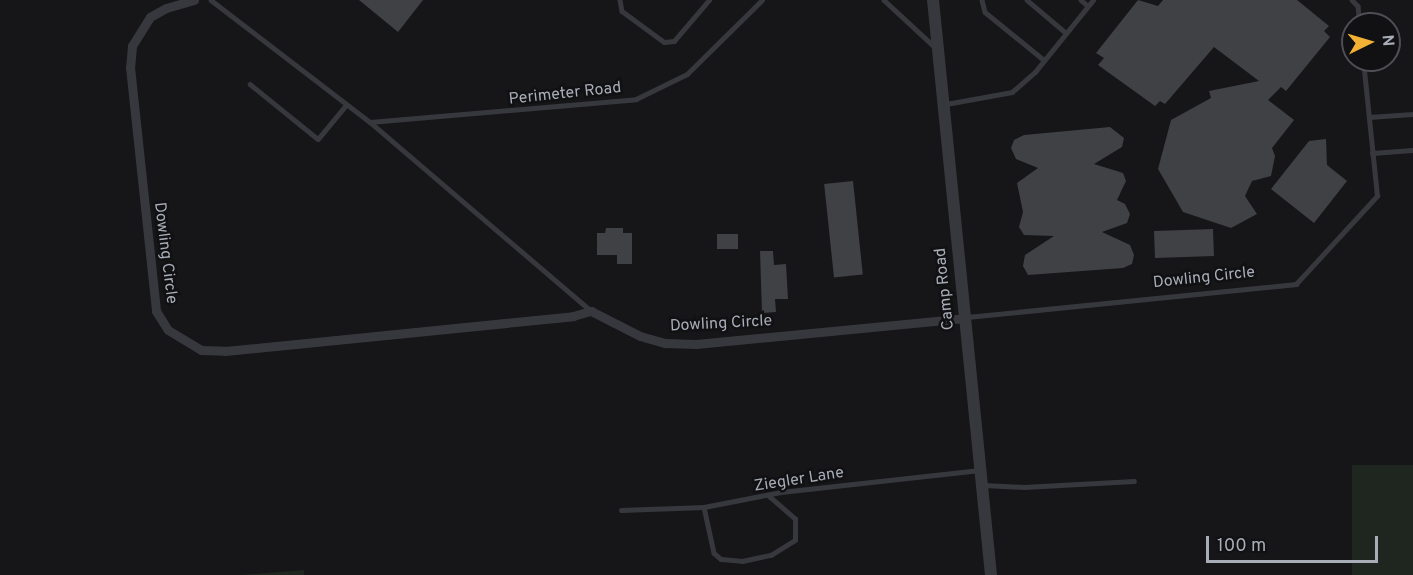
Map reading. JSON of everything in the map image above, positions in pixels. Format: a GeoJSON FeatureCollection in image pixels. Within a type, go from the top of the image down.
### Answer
{"type":"FeatureCollection","features":[{"type":"Feature","properties":{"kind":"street","name":"Dowling Circle"},"geometry":{"type":"LineString","coordinates":[[194,0],[166,8],[150,17],[132,46],[130,67],[156,311],[168,330],[183,342],[201,350],[225,351],[573,316],[591,311],[640,336],[665,343],[696,344],[965,318]]}},
{"type":"Feature","properties":{"kind":"street","name":"Camp Road"},"geometry":{"type":"LineString","coordinates":[[933,0],[991,575]]}},
{"type":"Feature","properties":{"kind":"lane"},"geometry":{"type":"LineString","coordinates":[[212,0],[370,122],[591,311]]}},
{"type":"Feature","properties":{"kind":"lane"},"geometry":{"type":"LineString","coordinates":[[621,0],[622,11],[664,42],[674,41],[709,0]]}},
{"type":"Feature","properties":{"kind":"lane","name":"Perimeter Road"},"geometry":{"type":"LineString","coordinates":[[370,122],[636,99],[687,74],[762,0]]}},
{"type":"Feature","properties":{"kind":"lane"},"geometry":{"type":"LineString","coordinates":[[884,0],[938,50]]}},
{"type":"Feature","properties":{"kind":"lane"},"geometry":{"type":"LineString","coordinates":[[982,0],[985,12],[1044,60]]}},
{"type":"Feature","properties":{"kind":"lane"},"geometry":{"type":"LineString","coordinates":[[1027,0],[1066,33]]}},
{"type":"Feature","properties":{"kind":"lane"},"geometry":{"type":"LineString","coordinates":[[1081,0],[1088,6]]}},
{"type":"Feature","properties":{"kind":"lane"},"geometry":{"type":"LineString","coordinates":[[943,104],[1012,92],[1044,60],[1093,0]]}},
{"type":"Feature","properties":{"kind":"lane","name":"Dowling Circle"},"geometry":{"type":"LineString","coordinates":[[965,318],[1296,284],[1377,196],[1364,72]]}},
{"type":"Feature","properties":{"kind":"lane"},"geometry":{"type":"LineString","coordinates":[[250,84],[318,140],[346,105]]}},
{"type":"Feature","properties":{"kind":"lane"},"geometry":{"type":"LineString","coordinates":[[1369,117],[1413,114]]}},
{"type":"Feature","properties":{"kind":"lane"},"geometry":{"type":"LineString","coordinates":[[1372,153],[1413,150]]}},
{"type":"Feature","properties":{"kind":"lane","name":"Ziegler Lane"},"geometry":{"type":"LineString","coordinates":[[621,510],[704,507],[769,496],[980,470]]}},
{"type":"Feature","properties":{"kind":"lane"},"geometry":{"type":"LineString","coordinates":[[982,484],[1024,487],[1134,481]]}},
{"type":"Feature","properties":{"kind":"lane"},"geometry":{"type":"LineString","coordinates":[[704,507],[714,553],[721,559],[742,561],[771,555],[795,540],[795,519],[769,496]]}},
{"type":"Feature","properties":{"kind":"shaded area"},"geometry":{"type":"Polygon","coordinates":[[[1352,465],[1413,465],[1413,575],[1352,575],[1352,465]]]}},
{"type":"Feature","properties":{"kind":"shaded area"},"geometry":{"type":"Polygon","coordinates":[[[304,570],[304,575],[242,575],[304,570]]]}},
{"type":"Feature","properties":{"kind":"building"},"geometry":{"type":"Polygon","coordinates":[[[359,0],[423,0],[398,32],[359,0]]]}},
{"type":"Feature","properties":{"kind":"building"},"geometry":{"type":"Polygon","coordinates":[[[1138,0],[1158,6],[1163,0],[1297,0],[1329,26],[1324,31],[1330,37],[1286,91],[1281,87],[1268,100],[1294,120],[1272,148],[1275,156],[1271,176],[1252,181],[1245,196],[1257,214],[1231,228],[1183,212],[1158,169],[1171,120],[1211,98],[1209,91],[1259,81],[1214,47],[1165,104],[1160,101],[1155,106],[1098,65],[1104,58],[1096,53],[1138,0]]]}},
{"type":"Feature","properties":{"kind":"building"},"geometry":{"type":"Polygon","coordinates":[[[1110,127],[1124,138],[1122,147],[1094,164],[1123,173],[1126,181],[1117,200],[1125,204],[1130,214],[1127,223],[1102,232],[1130,245],[1134,255],[1132,264],[1123,268],[1028,275],[1023,266],[1025,255],[1054,236],[1024,235],[1019,227],[1023,212],[1017,183],[1038,168],[1016,159],[1011,148],[1014,140],[1024,135],[1110,127]]]}},
{"type":"Feature","properties":{"kind":"building"},"geometry":{"type":"Polygon","coordinates":[[[1326,139],[1327,165],[1347,181],[1314,223],[1271,189],[1309,141],[1326,139]]]}},
{"type":"Feature","properties":{"kind":"building"},"geometry":{"type":"Polygon","coordinates":[[[853,181],[863,274],[834,278],[824,184],[853,181]]]}},
{"type":"Feature","properties":{"kind":"building"},"geometry":{"type":"Polygon","coordinates":[[[606,228],[623,228],[623,233],[632,233],[632,264],[617,264],[617,255],[597,255],[597,233],[605,233],[606,228]]]}},
{"type":"Feature","properties":{"kind":"building"},"geometry":{"type":"Polygon","coordinates":[[[1213,229],[1214,256],[1155,258],[1154,231],[1213,229]]]}},
{"type":"Feature","properties":{"kind":"building"},"geometry":{"type":"Polygon","coordinates":[[[717,234],[738,234],[738,249],[717,249],[717,234]]]}},
{"type":"Feature","properties":{"kind":"building"},"geometry":{"type":"Polygon","coordinates":[[[760,251],[773,251],[774,265],[786,264],[788,299],[775,299],[776,312],[762,313],[760,251]]]}}]}
